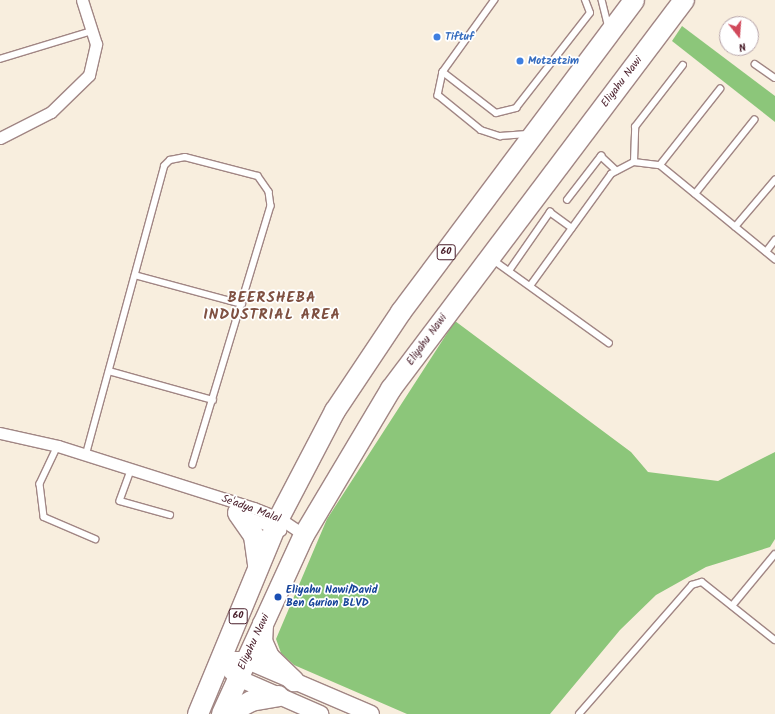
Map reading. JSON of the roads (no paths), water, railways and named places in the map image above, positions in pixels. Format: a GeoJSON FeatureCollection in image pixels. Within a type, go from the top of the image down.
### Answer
{"type":"FeatureCollection","features":[{"type":"Feature","properties":{"kind":"highway","name":"60"},"geometry":{"type":"LineString","coordinates":[[198,714],[277,523],[358,374],[634,0]]}},
{"type":"Feature","properties":{"kind":"highway","name":"Eliyahu Nawi"},"geometry":{"type":"LineString","coordinates":[[222,714],[241,669],[304,535],[391,389],[684,0]]}},
{"type":"Feature","properties":{"kind":"highway"},"geometry":{"type":"LineString","coordinates":[[238,513],[254,536],[257,572]]}},
{"type":"Feature","properties":{"kind":"highway"},"geometry":{"type":"LineString","coordinates":[[263,623],[262,641],[268,656],[294,681]]}},
{"type":"Feature","properties":{"kind":"highway"},"geometry":{"type":"LineString","coordinates":[[227,714],[250,701],[279,696]]}},
{"type":"Feature","properties":{"kind":"main road"},"geometry":{"type":"LineString","coordinates":[[220,660],[241,669],[294,681],[371,714]]}},
{"type":"Feature","properties":{"kind":"main road"},"geometry":{"type":"LineString","coordinates":[[241,669],[279,696],[311,712]]}},
{"type":"Feature","properties":{"kind":"street"},"geometry":{"type":"LineString","coordinates":[[0,138],[51,112],[89,75],[96,53],[92,31],[82,0]]}},
{"type":"Feature","properties":{"kind":"street","name":"Se'adya Malal"},"geometry":{"type":"LineString","coordinates":[[0,433],[58,446],[132,468],[204,493],[304,535]]}},
{"type":"Feature","properties":{"kind":"street","name":"Se'adya Malal"},"geometry":{"type":"LineString","coordinates":[[204,493],[238,513],[277,523]]}},
{"type":"Feature","properties":{"kind":"lane"},"geometry":{"type":"LineString","coordinates":[[496,0],[443,72],[438,95],[481,130],[500,136],[537,131]]}},
{"type":"Feature","properties":{"kind":"lane"},"geometry":{"type":"LineString","coordinates":[[443,72],[496,113],[516,108],[590,13],[585,0]]}},
{"type":"Feature","properties":{"kind":"lane"},"geometry":{"type":"LineString","coordinates":[[585,66],[609,21],[602,0]]}},
{"type":"Feature","properties":{"kind":"lane"},"geometry":{"type":"LineString","coordinates":[[0,59],[92,31]]}},
{"type":"Feature","properties":{"kind":"lane"},"geometry":{"type":"LineString","coordinates":[[755,64],[775,78]]}},
{"type":"Feature","properties":{"kind":"lane"},"geometry":{"type":"LineString","coordinates":[[634,162],[636,127],[683,65]]}},
{"type":"Feature","properties":{"kind":"lane"},"geometry":{"type":"LineString","coordinates":[[660,166],[720,89]]}},
{"type":"Feature","properties":{"kind":"lane"},"geometry":{"type":"LineString","coordinates":[[695,194],[754,120]]}},
{"type":"Feature","properties":{"kind":"lane"},"geometry":{"type":"LineString","coordinates":[[567,200],[601,156],[616,170]]}},
{"type":"Feature","properties":{"kind":"lane"},"geometry":{"type":"LineString","coordinates":[[86,454],[164,166],[178,157],[199,160],[258,176],[269,192],[271,206],[193,464]]}},
{"type":"Feature","properties":{"kind":"lane"},"geometry":{"type":"LineString","coordinates":[[530,286],[616,170],[634,162],[660,166],[775,260]]}},
{"type":"Feature","properties":{"kind":"lane"},"geometry":{"type":"LineString","coordinates":[[735,227],[775,180]]}},
{"type":"Feature","properties":{"kind":"lane"},"geometry":{"type":"LineString","coordinates":[[509,271],[550,212],[572,228]]}},
{"type":"Feature","properties":{"kind":"lane"},"geometry":{"type":"LineString","coordinates":[[766,252],[775,240]]}},
{"type":"Feature","properties":{"kind":"lane"},"geometry":{"type":"LineString","coordinates":[[489,257],[609,343]]}},
{"type":"Feature","properties":{"kind":"lane"},"geometry":{"type":"LineString","coordinates":[[135,275],[242,304]]}},
{"type":"Feature","properties":{"kind":"lane"},"geometry":{"type":"LineString","coordinates":[[109,371],[213,400]]}},
{"type":"Feature","properties":{"kind":"lane"},"geometry":{"type":"LineString","coordinates":[[58,446],[40,484],[44,517],[95,539]]}},
{"type":"Feature","properties":{"kind":"lane"},"geometry":{"type":"LineString","coordinates":[[132,468],[120,501],[170,515]]}},
{"type":"Feature","properties":{"kind":"lane"},"geometry":{"type":"LineString","coordinates":[[732,606],[775,554]]}},
{"type":"Feature","properties":{"kind":"lane"},"geometry":{"type":"LineString","coordinates":[[580,714],[692,585],[702,582],[775,640]]}},
{"type":"Feature","properties":{"kind":"place","name":"Tiftuf"},"geometry":{"type":"Point","coordinates":[437,37]}},
{"type":"Feature","properties":{"kind":"place","name":"Motzetzim"},"geometry":{"type":"Point","coordinates":[520,61]}},
{"type":"Feature","properties":{"kind":"place","name":"Eliyahu Nawi/David Ben Gurion BLVD"},"geometry":{"type":"Point","coordinates":[278,597]}},
{"type":"Feature","properties":{"kind":"district","name":"BEERSHEBA INDUSTRIAL AREA"},"geometry":{"type":"Point","coordinates":[272,306]}}]}
